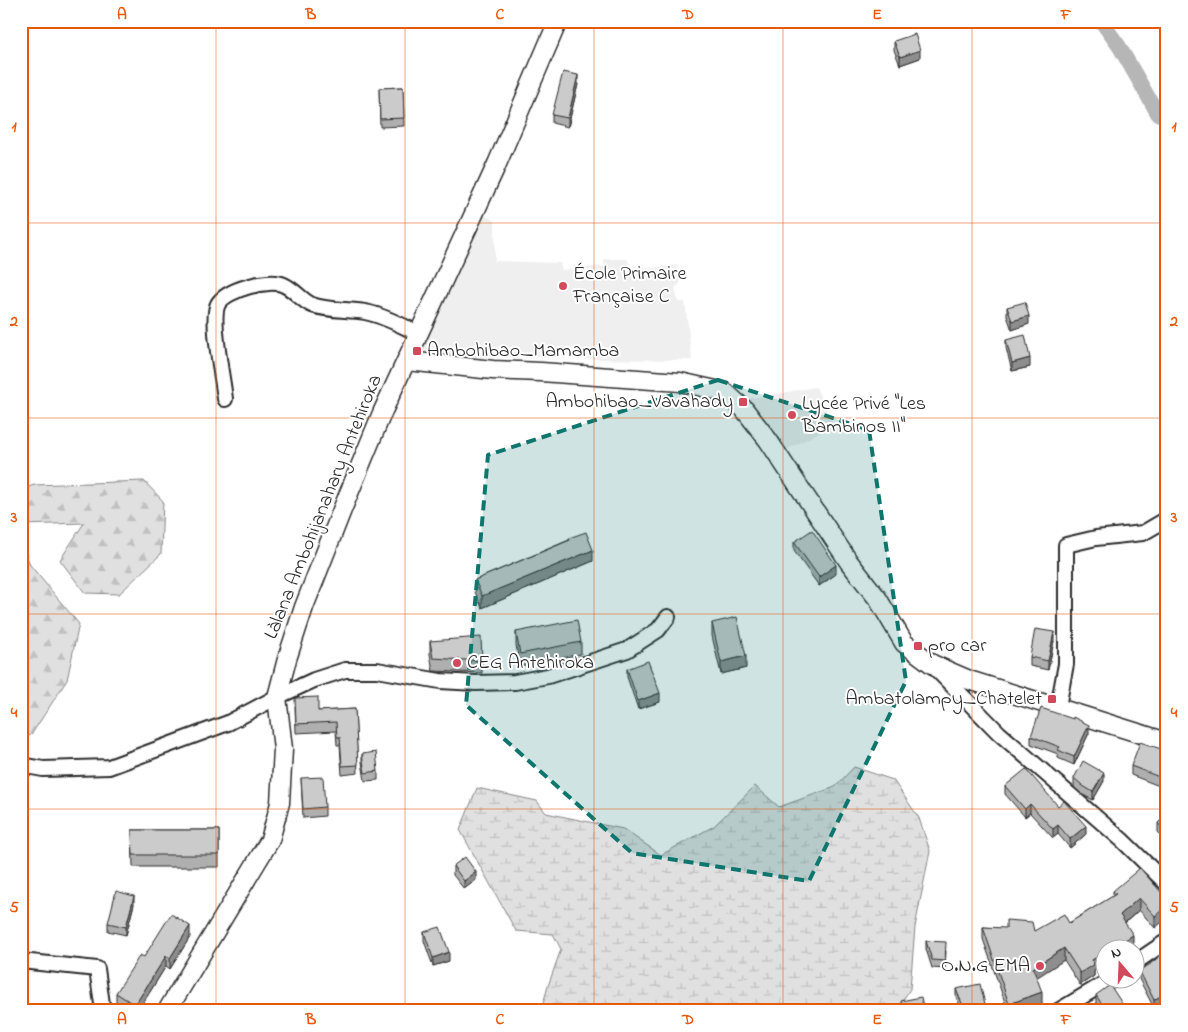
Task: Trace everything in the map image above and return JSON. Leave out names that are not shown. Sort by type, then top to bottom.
[{"type":"street","name":"Làlana Ambohijanahary Antehiroka","points":[[167,1011],[270,840],[280,803],[283,758],[277,697],[301,616],[382,413],[497,164],[558,21]]},
{"type":"street","points":[[225,399],[215,321],[218,305],[225,296],[245,288],[271,282],[282,284],[294,290],[311,305],[329,309],[367,312],[418,333]]},
{"type":"street","points":[[406,362],[493,370],[680,382],[725,392],[744,410],[768,440],[850,562],[878,599],[904,643],[932,664],[999,733],[1122,840],[1167,884]]},
{"type":"street","points":[[1058,707],[1066,664],[1066,546],[1096,538],[1143,533],[1167,519]]},
{"type":"street","points":[[21,765],[43,769],[109,767],[228,723],[314,680],[345,670],[377,670],[440,680],[476,683],[514,682],[548,676],[627,650],[658,630],[668,617]]},
{"type":"street","points":[[932,664],[969,680],[1167,742]]},
{"type":"street","points":[[1146,955],[1167,941]]},
{"type":"street","points":[[21,961],[97,969],[103,1011]]},
{"type":"street","points":[[1058,1011],[1096,988]]},
{"type":"highlighted area","points":[[718,380],[869,430],[906,681],[809,881],[632,853],[466,705],[488,455]]},
{"type":"shaded area","name":"École Primaire Française C","points":[[482,214],[495,221],[495,261],[560,263],[562,270],[604,266],[604,259],[627,259],[631,266],[652,268],[678,265],[680,284],[675,288],[678,302],[685,302],[692,360],[571,359],[564,349],[555,348],[550,356],[440,358],[421,350]]},
{"type":"shaded area","name":"Lycée Privé \"Les Bambinos II\"","points":[[816,387],[833,425],[788,449],[781,447],[749,405],[751,398]]},
{"type":"green space","points":[[144,481],[163,501],[161,554],[119,594],[85,593],[60,560],[84,523],[21,525],[21,490],[34,485]]},
{"type":"green space","points":[[21,539],[30,565],[79,624],[67,680],[31,735],[21,738]]},
{"type":"green space","points":[[854,767],[893,780],[919,818],[930,851],[915,927],[910,989],[896,1011],[541,1011],[561,949],[553,934],[516,931],[460,830],[477,788],[537,801],[546,813],[623,829],[661,855],[714,826],[755,786],[779,807],[835,787]]},
{"type":"building","points":[[915,34],[920,50],[900,57],[894,41]]},
{"type":"building","points":[[563,72],[578,75],[568,118],[552,115]]},
{"type":"building","points":[[403,87],[404,118],[380,119],[379,88]]},
{"type":"building","points":[[1025,302],[1029,316],[1012,321],[1007,307]]},
{"type":"building","points":[[1025,335],[1030,358],[1012,363],[1006,340]]},
{"type":"building","points":[[812,530],[836,565],[819,577],[794,542]]},
{"type":"building","points":[[586,532],[593,550],[482,596],[475,580]]},
{"type":"building","points":[[737,617],[746,656],[721,662],[712,623]]},
{"type":"building","points":[[577,620],[581,642],[520,654],[516,632]]},
{"type":"building","points":[[1035,629],[1054,632],[1048,661],[1030,657]]},
{"type":"building","points":[[481,637],[482,661],[433,658],[430,641]]},
{"type":"building","points":[[648,661],[660,693],[638,701],[627,669]]},
{"type":"building","points":[[318,697],[318,711],[355,709],[358,765],[342,766],[340,737],[337,737],[336,722],[296,724],[295,698]]},
{"type":"building","points":[[1041,708],[1073,719],[1073,717],[1089,725],[1074,757],[1058,750],[1060,747],[1031,736]]},
{"type":"building","points":[[1140,742],[1167,751],[1167,780],[1131,766]]},
{"type":"building","points":[[376,752],[378,771],[365,773],[362,754]]},
{"type":"building","points":[[1083,761],[1104,773],[1093,792],[1074,778]]},
{"type":"building","points":[[1026,769],[1058,806],[1064,801],[1086,826],[1070,839],[1058,825],[1053,829],[1030,804],[1025,809],[1005,786]]},
{"type":"building","points":[[323,777],[325,807],[303,809],[301,778]]},
{"type":"building","points":[[1167,815],[1167,834],[1158,823]]},
{"type":"building","points":[[132,830],[219,830],[219,855],[133,855]]},
{"type":"building","points":[[465,857],[476,872],[464,881],[453,866]]},
{"type":"building","points":[[1140,868],[1167,899],[1167,906],[1155,916],[1139,898],[1120,915],[1133,935],[1125,940],[1096,940],[1096,958],[1092,960],[1094,964],[1080,973],[1064,948],[1033,968],[1042,992],[1009,1004],[983,927],[1006,928],[1006,920],[1032,922],[1034,931],[1064,914],[1069,923],[1116,894],[1113,891]]},
{"type":"building","points":[[116,891],[134,896],[126,927],[108,923]]},
{"type":"building","points":[[171,914],[190,926],[170,958],[166,956],[135,1005],[116,993],[140,955],[144,957]]},
{"type":"building","points":[[440,927],[449,952],[433,958],[424,932]]},
{"type":"building","points":[[926,941],[946,942],[945,961],[932,960]]},
{"type":"building","points":[[1162,954],[1167,960],[1167,992],[1154,1000],[1146,984],[1146,966]]},
{"type":"building","points":[[980,984],[985,1004],[977,1006],[979,1011],[965,1011],[956,989]]},
{"type":"building","points":[[1103,990],[1113,990],[1123,1005],[1118,1008],[1119,1011],[1106,1011],[1096,995]]},
{"type":"building","points":[[921,997],[924,1011],[903,1011],[901,1001]]},
{"type":"waterway","points":[[1101,21],[1119,46],[1158,114],[1167,117]]},
{"type":"place","name":"École Primaire Française C","points":[[563,286]]},
{"type":"place","name":"Ambohibao_Mamamba","points":[[417,351]]},
{"type":"place","name":"Ambohibao_Vavahady","points":[[743,402]]},
{"type":"place","name":"Lycée Privé \"Les Bambinos II\"","points":[[792,415]]},
{"type":"place","name":"pro car","points":[[918,646]]},
{"type":"place","name":"CEG Antehiroka","points":[[457,663]]},
{"type":"place","name":"Ambatolampy_Chatelet","points":[[1052,699]]},
{"type":"place","name":"O.N.G EMA","points":[[1040,966]]}]
